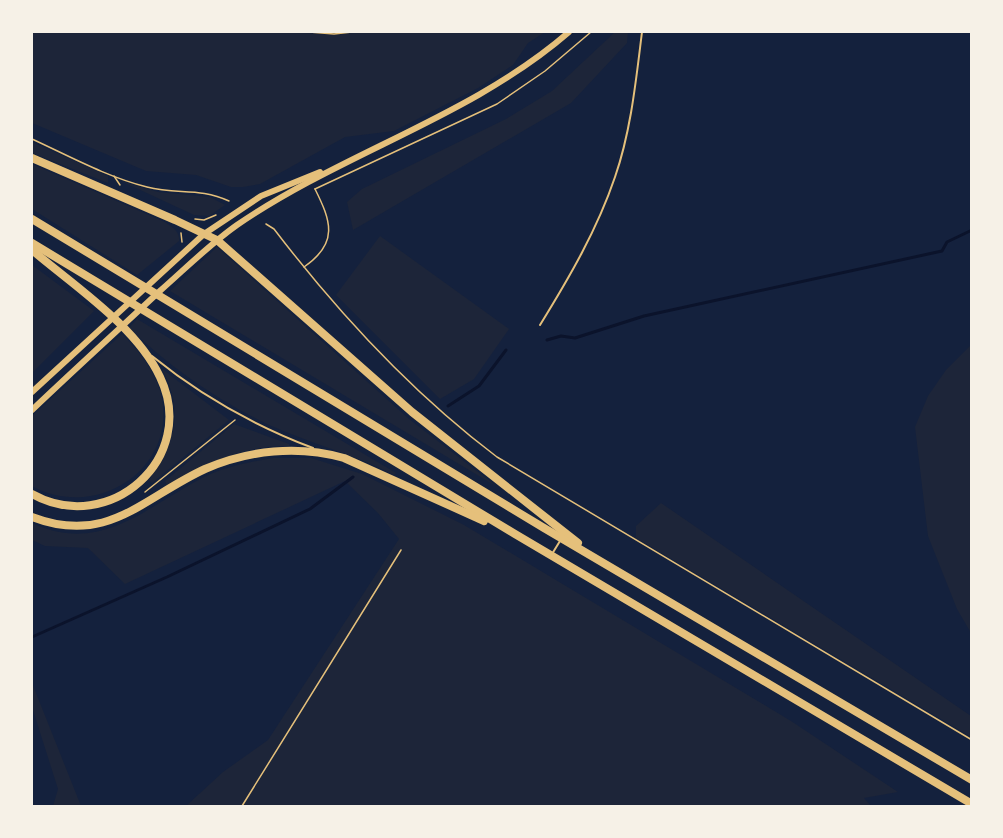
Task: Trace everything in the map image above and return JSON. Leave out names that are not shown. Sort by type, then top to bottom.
[{"type":"highway","points":[[32,158],[217,240],[412,412],[604,563]]},
{"type":"highway","points":[[32,219],[561,538],[972,780]]},
{"type":"highway","points":[[32,243],[515,534],[972,804]]},
{"type":"highway","points":[[32,250],[126,330],[147,352],[167,394],[169,421],[163,451],[148,474],[129,491],[92,506],[54,503],[32,494]]},
{"type":"highway","points":[[32,517],[70,526],[106,523],[145,506],[189,477],[236,458],[273,451],[321,452],[368,467],[419,493],[515,534]]},
{"type":"street","points":[[32,410],[200,255],[237,225],[329,170],[474,99],[545,52],[569,32]]},
{"type":"street","points":[[32,392],[184,246],[261,196],[298,179],[329,170]]},
{"type":"lane","points":[[540,325],[592,235],[616,175],[634,95],[642,32]]},
{"type":"lane","points":[[147,352],[189,384],[241,415],[279,435],[321,452]]},
{"type":"lane","points":[[551,555],[561,538]]},
{"type":"path","points":[[309,32],[334,34],[352,32]]},
{"type":"path","points":[[306,192],[497,104],[545,71],[591,32]]},
{"type":"path","points":[[32,139],[114,176],[148,187],[202,191],[229,201]]},
{"type":"path","points":[[303,267],[315,260],[330,229],[326,210],[315,189]]},
{"type":"path","points":[[187,216],[204,220],[220,213]]},
{"type":"path","points":[[266,224],[274,229],[303,267],[403,377],[457,427],[497,457],[972,740]]},
{"type":"path","points":[[179,230],[184,246]]},
{"type":"path","points":[[242,807],[401,550]]},
{"type":"shaded area","points":[[32,32],[545,32],[528,43],[513,65],[478,88],[394,131],[345,137],[260,184],[231,187],[196,175],[146,171],[32,123]]},
{"type":"shaded area","points":[[615,32],[628,32],[627,43],[571,103],[353,230],[347,202],[362,189],[506,119],[552,91]]},
{"type":"shaded area","points":[[32,142],[108,176],[108,183],[32,153]]},
{"type":"shaded area","points":[[32,164],[165,222],[177,232],[179,241],[137,275],[32,209]]},
{"type":"shaded area","points":[[121,181],[158,192],[210,197],[225,205],[209,216],[194,215]]},
{"type":"shaded area","points":[[380,236],[509,329],[474,379],[440,399],[336,295]]},
{"type":"shaded area","points":[[217,247],[409,419],[499,488],[170,291]]},
{"type":"shaded area","points":[[32,265],[94,311],[32,373]]},
{"type":"shaded area","points":[[137,319],[396,473],[394,475],[283,431],[229,404],[177,369],[129,328]]},
{"type":"shaded area","points":[[122,334],[136,349],[154,375],[161,395],[162,430],[154,452],[140,471],[122,484],[101,494],[78,497],[55,495],[32,486],[32,416]]},
{"type":"shaded area","points":[[971,345],[971,633],[957,609],[928,536],[915,427],[928,396],[946,370]]},
{"type":"shaded area","points":[[162,369],[229,420],[152,483],[149,480],[166,453],[174,426],[173,399]]},
{"type":"shaded area","points":[[234,424],[289,444],[289,446],[240,452],[211,463],[167,486],[165,481]]},
{"type":"shaded area","points":[[273,458],[311,458],[362,474],[464,525],[791,721],[898,792],[864,798],[871,806],[186,806],[223,772],[268,740],[399,539],[378,513],[345,481],[125,584],[88,548],[45,546],[32,540],[32,523],[56,531],[79,534],[101,531],[141,514],[210,474],[237,465]]},
{"type":"shaded area","points":[[661,503],[971,716],[971,737],[636,538],[636,526]]},
{"type":"shaded area","points":[[32,683],[81,806],[53,806],[58,789],[32,707]]},
{"type":"waterway","points":[[547,340],[561,336],[575,338],[644,316],[942,251],[947,242],[972,230]]},
{"type":"waterway","points":[[448,406],[479,386],[506,350]]},
{"type":"waterway","points":[[32,637],[167,577],[310,509],[353,477]]}]
